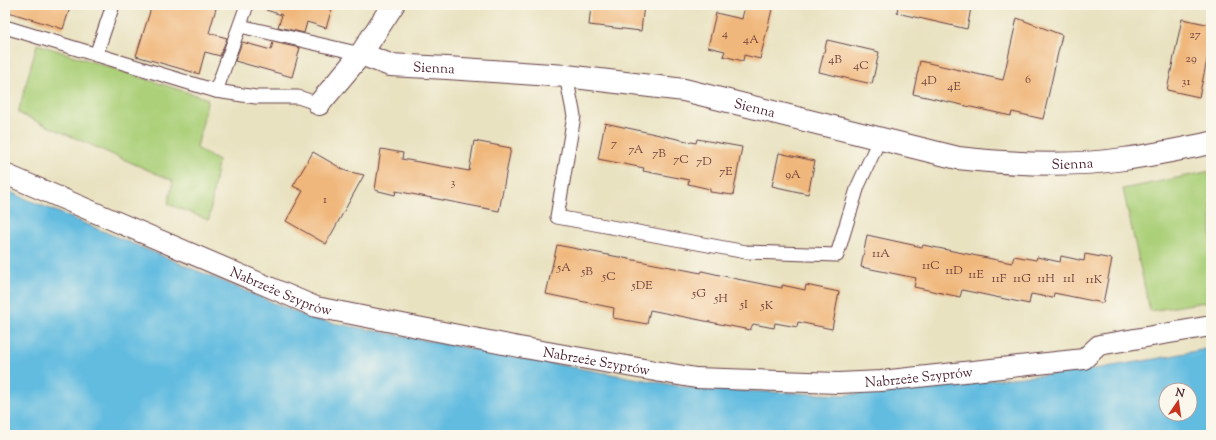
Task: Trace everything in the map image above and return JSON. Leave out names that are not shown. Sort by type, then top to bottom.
[{"type":"street","points":[[319,104],[361,54],[393,5]]},
{"type":"street","name":"Sienna","points":[[361,54],[390,66],[452,68],[566,76],[684,90],[958,158],[995,162],[1042,164],[1088,163],[1124,159],[1211,143]]},
{"type":"street","name":"Nabrzeże Szyprów","points":[[5,174],[316,307],[527,348],[696,378],[832,383],[881,381],[1084,359],[1099,345],[1211,326]]},
{"type":"lane","points":[[96,55],[113,5]]},
{"type":"lane","points":[[216,91],[247,5]]},
{"type":"lane","points":[[240,26],[361,54]]},
{"type":"lane","points":[[5,27],[216,91],[256,97],[298,97],[319,104]]},
{"type":"lane","points":[[566,76],[574,116],[557,218],[746,252],[836,255],[858,186],[880,138]]},
{"type":"green space","points":[[37,44],[208,99],[197,148],[218,161],[209,220],[168,204],[173,181],[18,113]]},
{"type":"green space","points":[[1211,171],[1211,301],[1150,311],[1123,189]]},
{"type":"water","points":[[5,190],[312,319],[696,389],[844,395],[1083,371],[1211,348],[1211,435],[5,435]]},
{"type":"building","points":[[5,5],[71,5],[63,29],[5,11]]},
{"type":"building","points":[[152,5],[217,5],[209,33],[227,38],[220,56],[205,52],[199,74],[136,56]]},
{"type":"building","points":[[267,5],[333,5],[326,28],[307,22],[304,33],[278,27],[282,15],[266,10]]},
{"type":"building","points":[[591,5],[644,5],[641,31],[589,25]]},
{"type":"building","points":[[745,5],[773,5],[760,59],[744,55],[743,61],[723,56],[725,51],[708,47],[716,13],[742,19]]},
{"type":"building","points":[[898,5],[957,5],[971,8],[967,29],[897,13]]},
{"type":"building","points":[[1017,18],[1062,35],[1043,119],[1012,112],[1011,116],[913,94],[920,61],[1003,80]]},
{"type":"building","points":[[1182,19],[1211,25],[1211,42],[1199,97],[1167,90]]},
{"type":"building","points":[[827,40],[879,52],[872,84],[819,72]]},
{"type":"building","points":[[242,42],[271,50],[273,42],[300,48],[292,77],[235,61]]},
{"type":"building","points":[[605,123],[696,143],[697,139],[742,147],[733,195],[710,192],[710,189],[688,184],[689,180],[643,171],[644,168],[598,159]]},
{"type":"building","points":[[474,141],[511,148],[499,211],[396,191],[395,195],[375,190],[381,149],[403,153],[402,159],[469,171]]},
{"type":"building","points":[[313,152],[346,171],[364,175],[326,244],[286,221],[303,191],[293,186]]},
{"type":"building","points":[[779,153],[815,161],[808,194],[772,186]]},
{"type":"building","points":[[867,235],[922,247],[923,245],[1012,263],[1014,256],[1036,260],[1037,257],[1060,262],[1061,256],[1084,261],[1085,254],[1112,259],[1103,303],[1054,293],[1053,298],[1031,294],[1029,304],[962,290],[960,297],[914,287],[916,278],[861,267]]},
{"type":"building","points":[[557,245],[701,273],[702,271],[782,288],[782,285],[805,290],[806,285],[839,292],[832,329],[798,322],[797,327],[775,323],[774,328],[753,324],[750,330],[650,310],[647,324],[613,318],[614,308],[546,294]]}]
